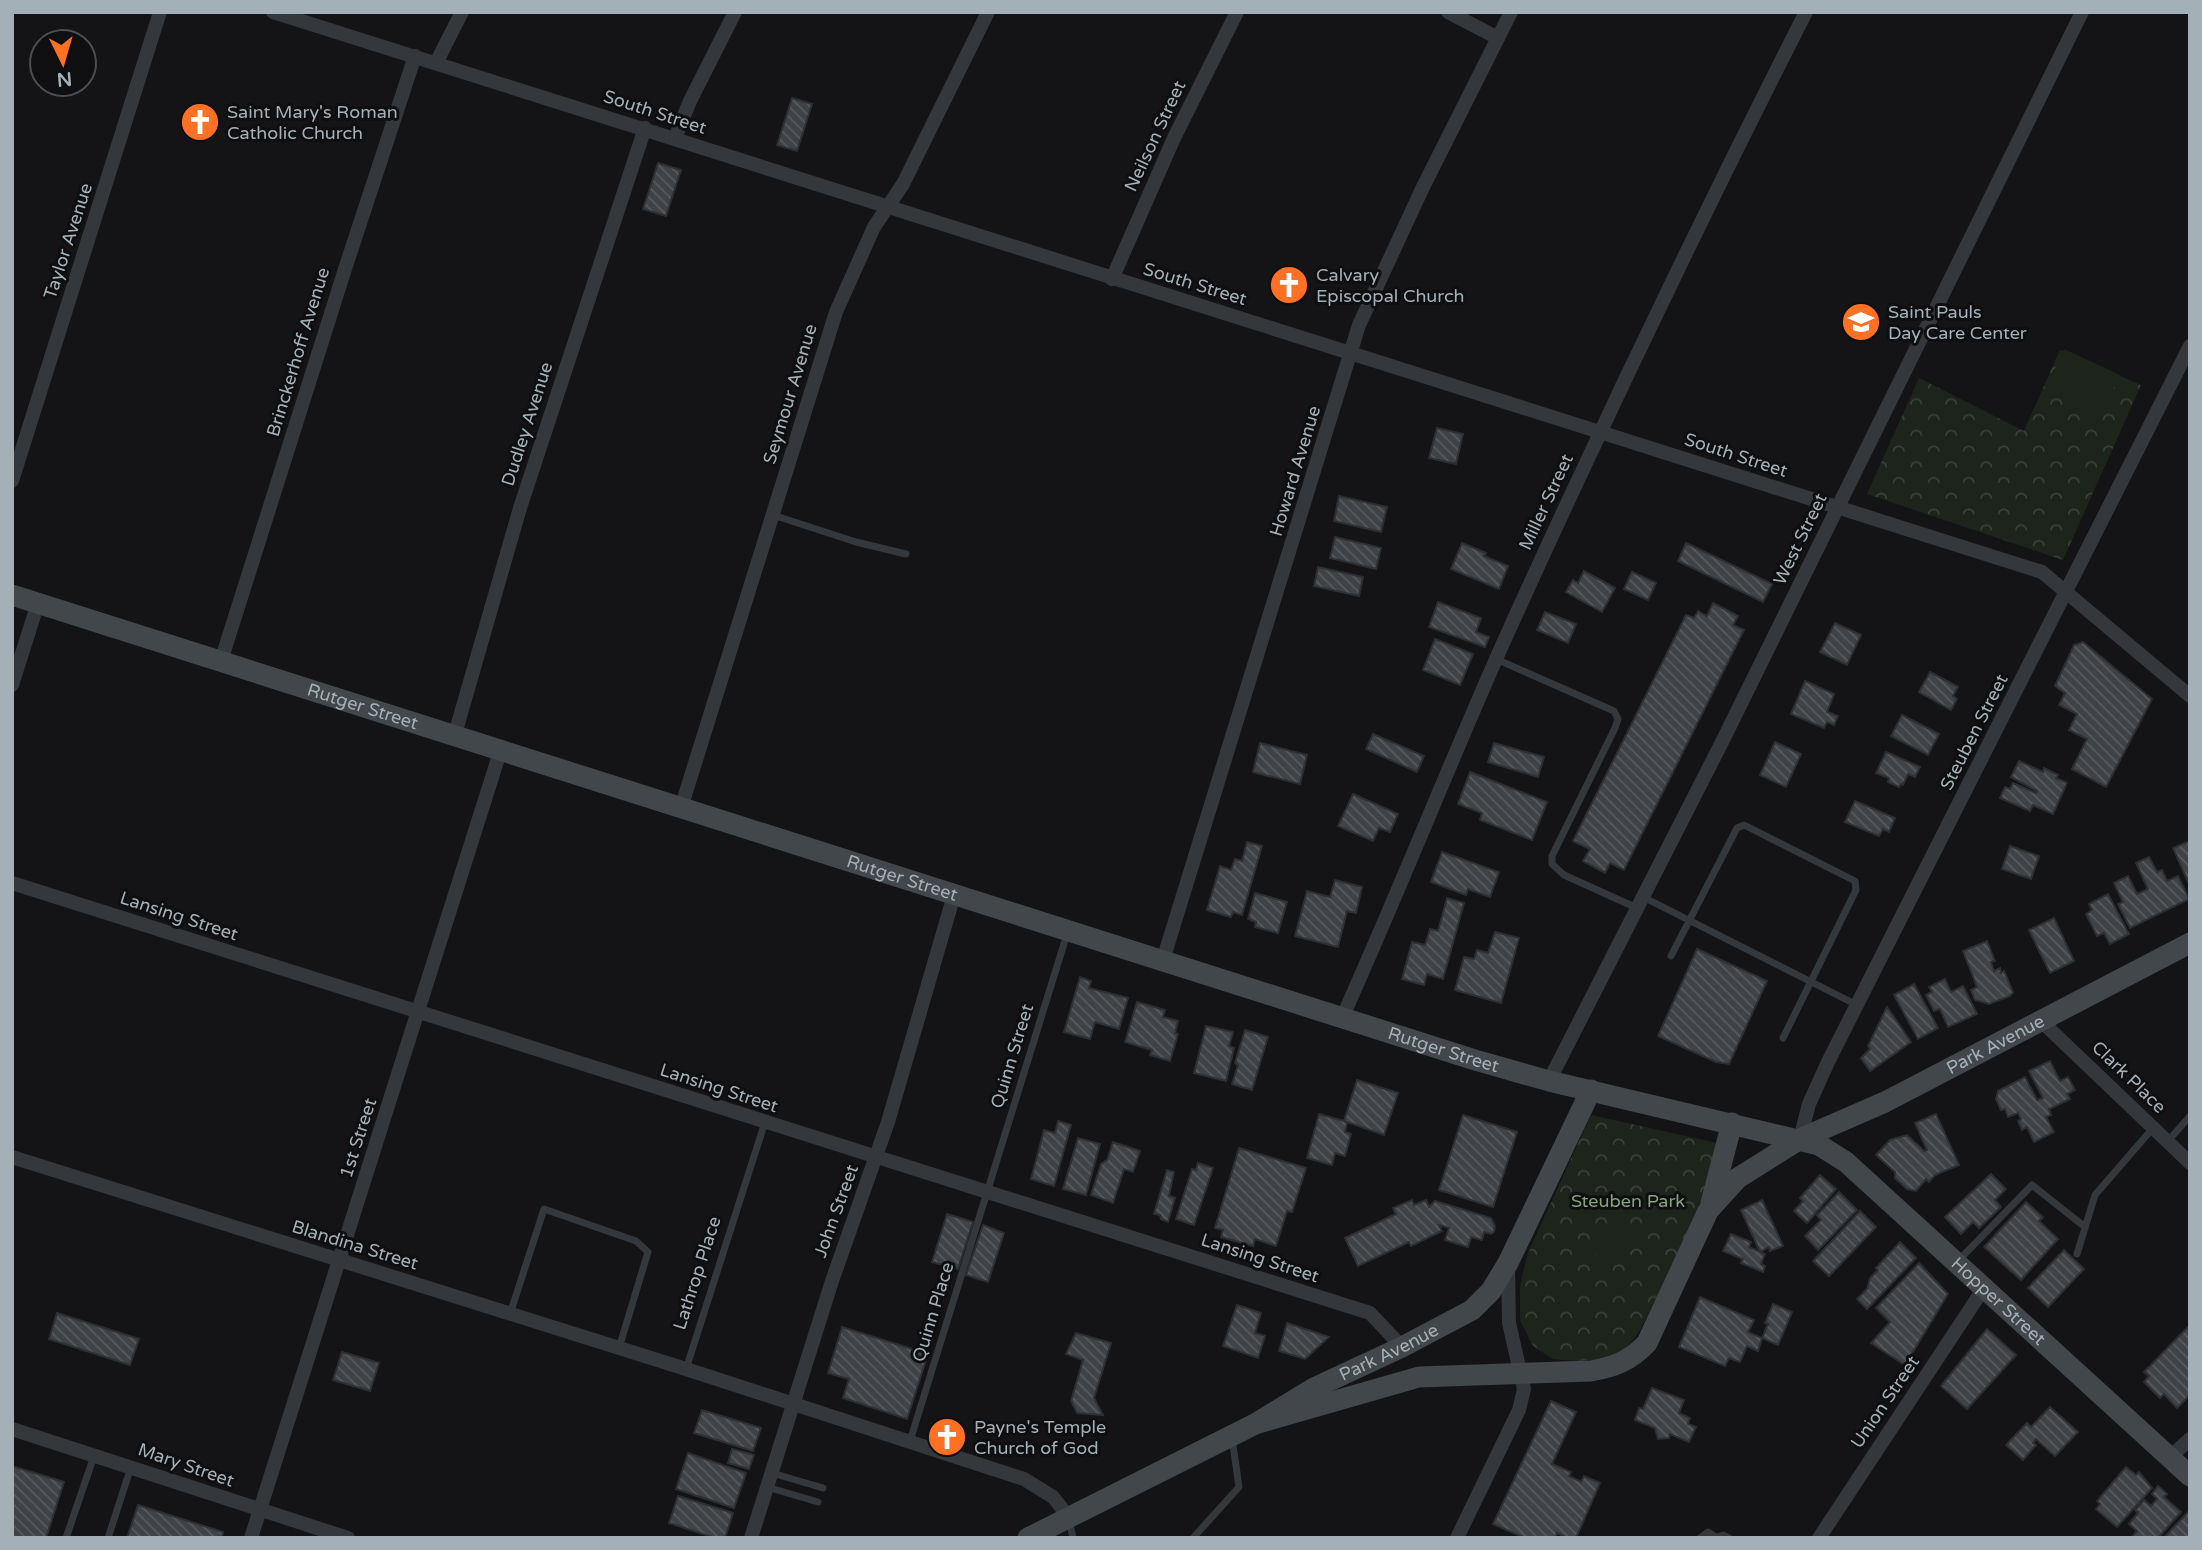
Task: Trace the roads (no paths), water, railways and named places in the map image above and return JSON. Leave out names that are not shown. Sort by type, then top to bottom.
[{"type":"street","name":"Taylor Avenue","points":[[12,481],[160,12]]},
{"type":"street","name":"South Street","points":[[273,12],[2042,572],[2190,696]]},
{"type":"street","points":[[436,63],[462,12]]},
{"type":"street","points":[[675,138],[690,101],[735,12]]},
{"type":"street","name":"Seymour Avenue","points":[[681,808],[836,312],[874,227],[903,184],[988,12]]},
{"type":"street","name":"Neilson Street","points":[[1112,279],[1174,138],[1237,12]]},
{"type":"street","points":[[1448,12],[1499,38]]},
{"type":"street","name":"Howard Avenue","points":[[1163,960],[1359,325],[1511,12]]},
{"type":"street","name":"Miller Street","points":[[1342,1018],[1388,917],[1496,659],[1600,432],[1743,135],[1806,12]]},
{"type":"street","name":"West Street","points":[[1549,1082],[2082,12]]},
{"type":"street","name":"Brinckerhoff Avenue","points":[[221,661],[415,56]]},
{"type":"street","name":"Dudley Avenue","points":[[455,734],[520,508],[645,128]]},
{"type":"street","name":"Steuben Street","points":[[1800,1139],[1809,1104],[1857,1005],[2190,346]]},
{"type":"street","name":"Rutger Street","points":[[12,595],[1549,1082],[1800,1139]]},
{"type":"street","points":[[12,685],[38,603]]},
{"type":"street","name":"1st Street","points":[[251,1538],[501,749]]},
{"type":"street","name":"Lansing Street","points":[[12,883],[1370,1313],[1402,1347]]},
{"type":"street","name":"John Street","points":[[751,1538],[832,1281],[888,1122],[954,895]]},
{"type":"street","name":"Park Avenue","points":[[1800,1139],[1885,1102],[2190,943]]},
{"type":"street","name":"Clark Place","points":[[2039,1020],[2190,1163]]},
{"type":"street","points":[[1457,1538],[1519,1410],[1524,1389],[1509,1322],[1508,1263],[1591,1090]]},
{"type":"street","points":[[1522,1373],[1591,1371],[1617,1366],[1647,1343],[1708,1211],[1732,1123]]},
{"type":"street","points":[[1708,1211],[1738,1178],[1800,1139]]},
{"type":"street","name":"Hopper Street","points":[[1800,1139],[1819,1145],[1846,1162],[2190,1476]]},
{"type":"street","name":"Blandina Street","points":[[12,1157],[686,1369]]},
{"type":"street","name":"Park Avenue","points":[[1028,1538],[1255,1424],[1314,1388],[1402,1347],[1472,1310],[1491,1291],[1508,1263]]},
{"type":"street","name":"Union Street","points":[[1819,1538],[1984,1288]]},
{"type":"street","points":[[686,1369],[1024,1479],[1053,1497],[1068,1516]]},
{"type":"street","name":"Park Avenue","points":[[1255,1424],[1419,1377],[1522,1373]]},
{"type":"street","name":"Mary Street","points":[[12,1429],[348,1538]]},
{"type":"street","points":[[2169,1458],[2190,1439]]},
{"type":"lane","points":[[772,515],[856,542],[906,554]]},
{"type":"lane","points":[[1496,659],[1614,710],[1618,719],[1552,856],[1552,864],[1564,875],[1690,920],[1857,1005]]},
{"type":"lane","points":[[1671,957],[1737,828],[1744,825],[1855,881],[1856,890],[1783,1038]]},
{"type":"lane","name":"Quinn Street","points":[[987,1192],[1068,930]]},
{"type":"lane","points":[[2168,1141],[2190,1116]]},
{"type":"lane","name":"Lathrop Place","points":[[686,1369],[765,1122]]},
{"type":"lane","points":[[2077,1254],[2095,1195],[2153,1127]]},
{"type":"lane","points":[[1956,1263],[2032,1185],[2085,1227]]},
{"type":"lane","name":"Quinn Place","points":[[910,1441],[987,1192]]},
{"type":"lane","points":[[510,1314],[544,1209],[636,1241],[648,1252],[618,1348]]},
{"type":"lane","points":[[1192,1538],[1239,1487],[1232,1436]]},
{"type":"lane","points":[[66,1538],[94,1454]]},
{"type":"lane","points":[[108,1538],[131,1466]]},
{"type":"lane","points":[[770,1480],[823,1488]]},
{"type":"lane","points":[[770,1480],[818,1502]]},
{"type":"lane","points":[[1068,1516],[1073,1538]]},
{"type":"lane","points":[[1700,1538],[1708,1532],[1716,1538],[1723,1535],[1728,1538]]},
{"type":"place","name":"Saint Mary's Roman Catholic Church","points":[[200,122]]},
{"type":"place","name":"Calvary Episcopal Church","points":[[1289,285]]},
{"type":"place","name":"Saint Pauls Day Care Center","points":[[1861,322]]},
{"type":"place","name":"Payne's Temple Church of God","points":[[947,1437]]},
{"type":"park label","name":"Steuben Park","points":[[1628,1201]]}]
